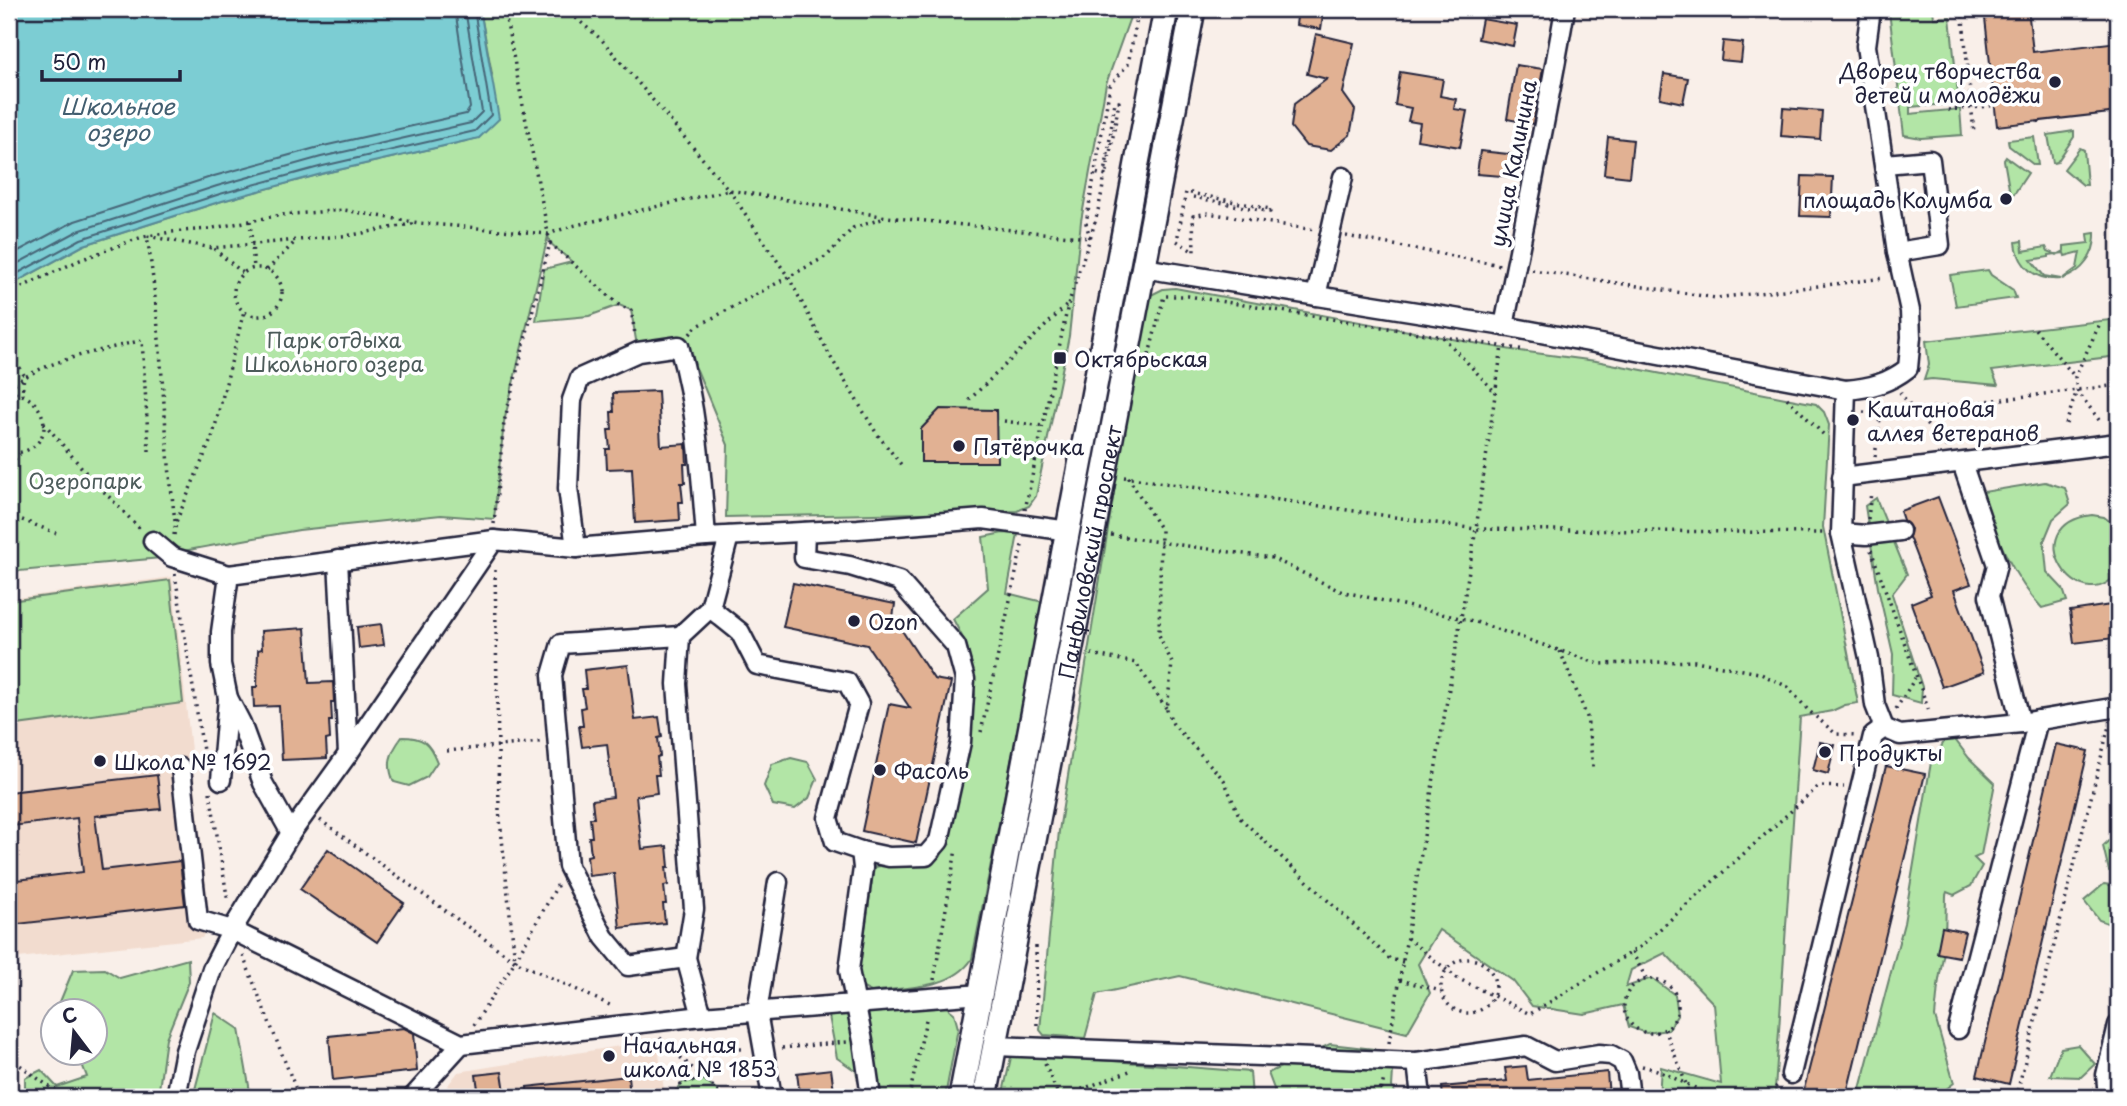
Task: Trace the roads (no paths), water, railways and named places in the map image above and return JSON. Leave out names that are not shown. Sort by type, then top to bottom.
[{"type":"main road","name":"Панфиловский проспект","points":[[961,1097],[1166,9]]},
{"type":"main road","name":"Панфиловский проспект","points":[[985,1097],[1193,9]]},
{"type":"street","name":"улица Калинина","points":[[1504,326],[1527,203],[1545,126],[1564,9]]},
{"type":"street","points":[[1143,268],[1504,326],[1846,390],[1872,387],[1908,368],[1918,339],[1897,252],[1866,46],[1871,9]]},
{"type":"street","points":[[1885,164],[1930,160],[1940,245],[1897,252]]},
{"type":"street","points":[[1316,296],[1343,177]]},
{"type":"street","points":[[576,548],[568,488],[572,400],[580,377],[638,352],[679,346],[689,382],[699,442],[706,537]]},
{"type":"street","points":[[1791,1074],[1861,789],[1879,732],[1869,658],[1841,533],[1846,390]]},
{"type":"street","points":[[1842,477],[2118,443]]},
{"type":"street","points":[[1958,1029],[2030,721],[1989,596],[1997,565],[1962,463]]},
{"type":"street","points":[[153,541],[172,557],[229,575],[494,540],[576,548],[983,519],[1069,531]]},
{"type":"street","points":[[1841,533],[1866,535],[1900,531]]},
{"type":"street","points":[[710,608],[740,632],[757,665],[847,682],[859,704],[828,818],[835,842],[889,857],[926,856],[939,841],[961,742],[965,679],[956,646],[899,581],[850,566],[804,558],[805,532]]},
{"type":"street","points":[[686,958],[628,966],[604,937],[568,866],[552,675],[561,644],[680,636],[710,608],[729,536]]},
{"type":"street","points":[[176,1097],[185,1051],[212,968],[232,930],[291,833],[494,540]]},
{"type":"street","points":[[338,559],[348,754]]},
{"type":"street","points":[[229,575],[221,632],[220,664],[228,698],[241,723],[263,783],[291,833]]},
{"type":"street","points":[[680,636],[677,684],[694,909],[686,958],[702,1016]]},
{"type":"street","points":[[216,786],[228,698]]},
{"type":"street","points":[[1879,732],[1900,735],[2030,721],[2116,708]]},
{"type":"street","points":[[181,768],[198,920],[232,930],[461,1044],[702,1016],[981,994]]},
{"type":"street","points":[[861,851],[863,868],[849,970],[871,1097]]},
{"type":"street","points":[[772,1097],[757,1012],[778,882]]},
{"type":"street","points":[[2108,1097],[2106,1075],[2118,1025]]},
{"type":"street","points":[[413,1097],[461,1044]]},
{"type":"street","points":[[996,1046],[1417,1062],[1526,1046],[1555,1061],[1599,1054],[1611,1055],[1622,1061],[1627,1073],[1630,1097]]},
{"type":"street","points":[[1417,1062],[1421,1097]]},
{"type":"water","name":"Школьное озеро","points":[[9,9],[480,9],[499,119],[479,138],[325,173],[222,201],[84,245],[9,286]]},
{"type":"place","name":"Дворец творчества детей и молодёжи","points":[[2055,82]]},
{"type":"place","name":"площадь Колумба","points":[[2006,199]]},
{"type":"place","name":"Октябрьская","points":[[1060,358]]},
{"type":"place","name":"Каштановая аллея ветеранов","points":[[1853,420]]},
{"type":"place","name":"Пятёрочка","points":[[959,446]]},
{"type":"place","name":"Ozon","points":[[854,621]]},
{"type":"place","name":"Продукты","points":[[1825,752]]},
{"type":"place","name":"Школа № 1692","points":[[100,761]]},
{"type":"place","name":"Фасоль","points":[[880,770]]},
{"type":"place","name":"Начальная школа № 1853","points":[[609,1056]]},
{"type":"park label","name":"Парк отдыха Школьного озера","points":[[334,351]]},
{"type":"park label","name":"Озеропарк","points":[[85,480]]}]
